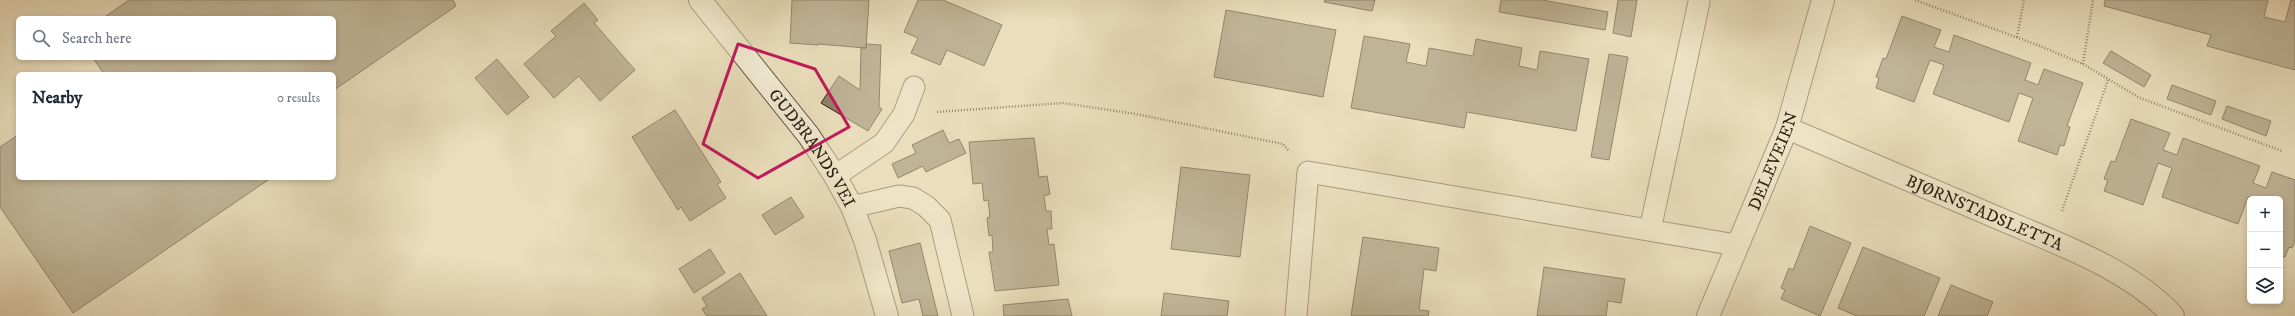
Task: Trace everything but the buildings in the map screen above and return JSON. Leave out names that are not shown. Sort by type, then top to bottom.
[{"type":"street","name":"GUDBRANDS VEI","points":[[700,0],[809,136],[835,176],[852,207],[865,240],[887,316]]},
{"type":"street","name":"DELEVEIEN","points":[[1708,316],[1736,245],[1786,128],[1823,0]]},
{"type":"street","name":"BJØRNSTADSLETTA","points":[[1786,128],[2051,241],[2112,270],[2142,289],[2173,316]]},
{"type":"lane","points":[[1650,230],[1699,2]]},
{"type":"lane","points":[[835,176],[884,143],[904,114],[914,86]]},
{"type":"lane","points":[[1296,316],[1308,172],[1736,245]]},
{"type":"lane","points":[[852,207],[899,196],[913,198],[926,206],[940,220],[962,316]]},
{"type":"path","points":[[1915,0],[2017,37],[2083,64],[2140,98],[2282,151]]},
{"type":"path","points":[[2017,37],[2024,0]]},
{"type":"path","points":[[2083,64],[2093,0]]},
{"type":"path","points":[[2051,241],[2108,80]]},
{"type":"path","points":[[904,114],[1012,105],[1070,104],[1136,114],[1283,144],[1308,172]]},
{"type":"highlighted area","points":[[738,44],[815,69],[849,127],[758,178],[703,144]]}]
